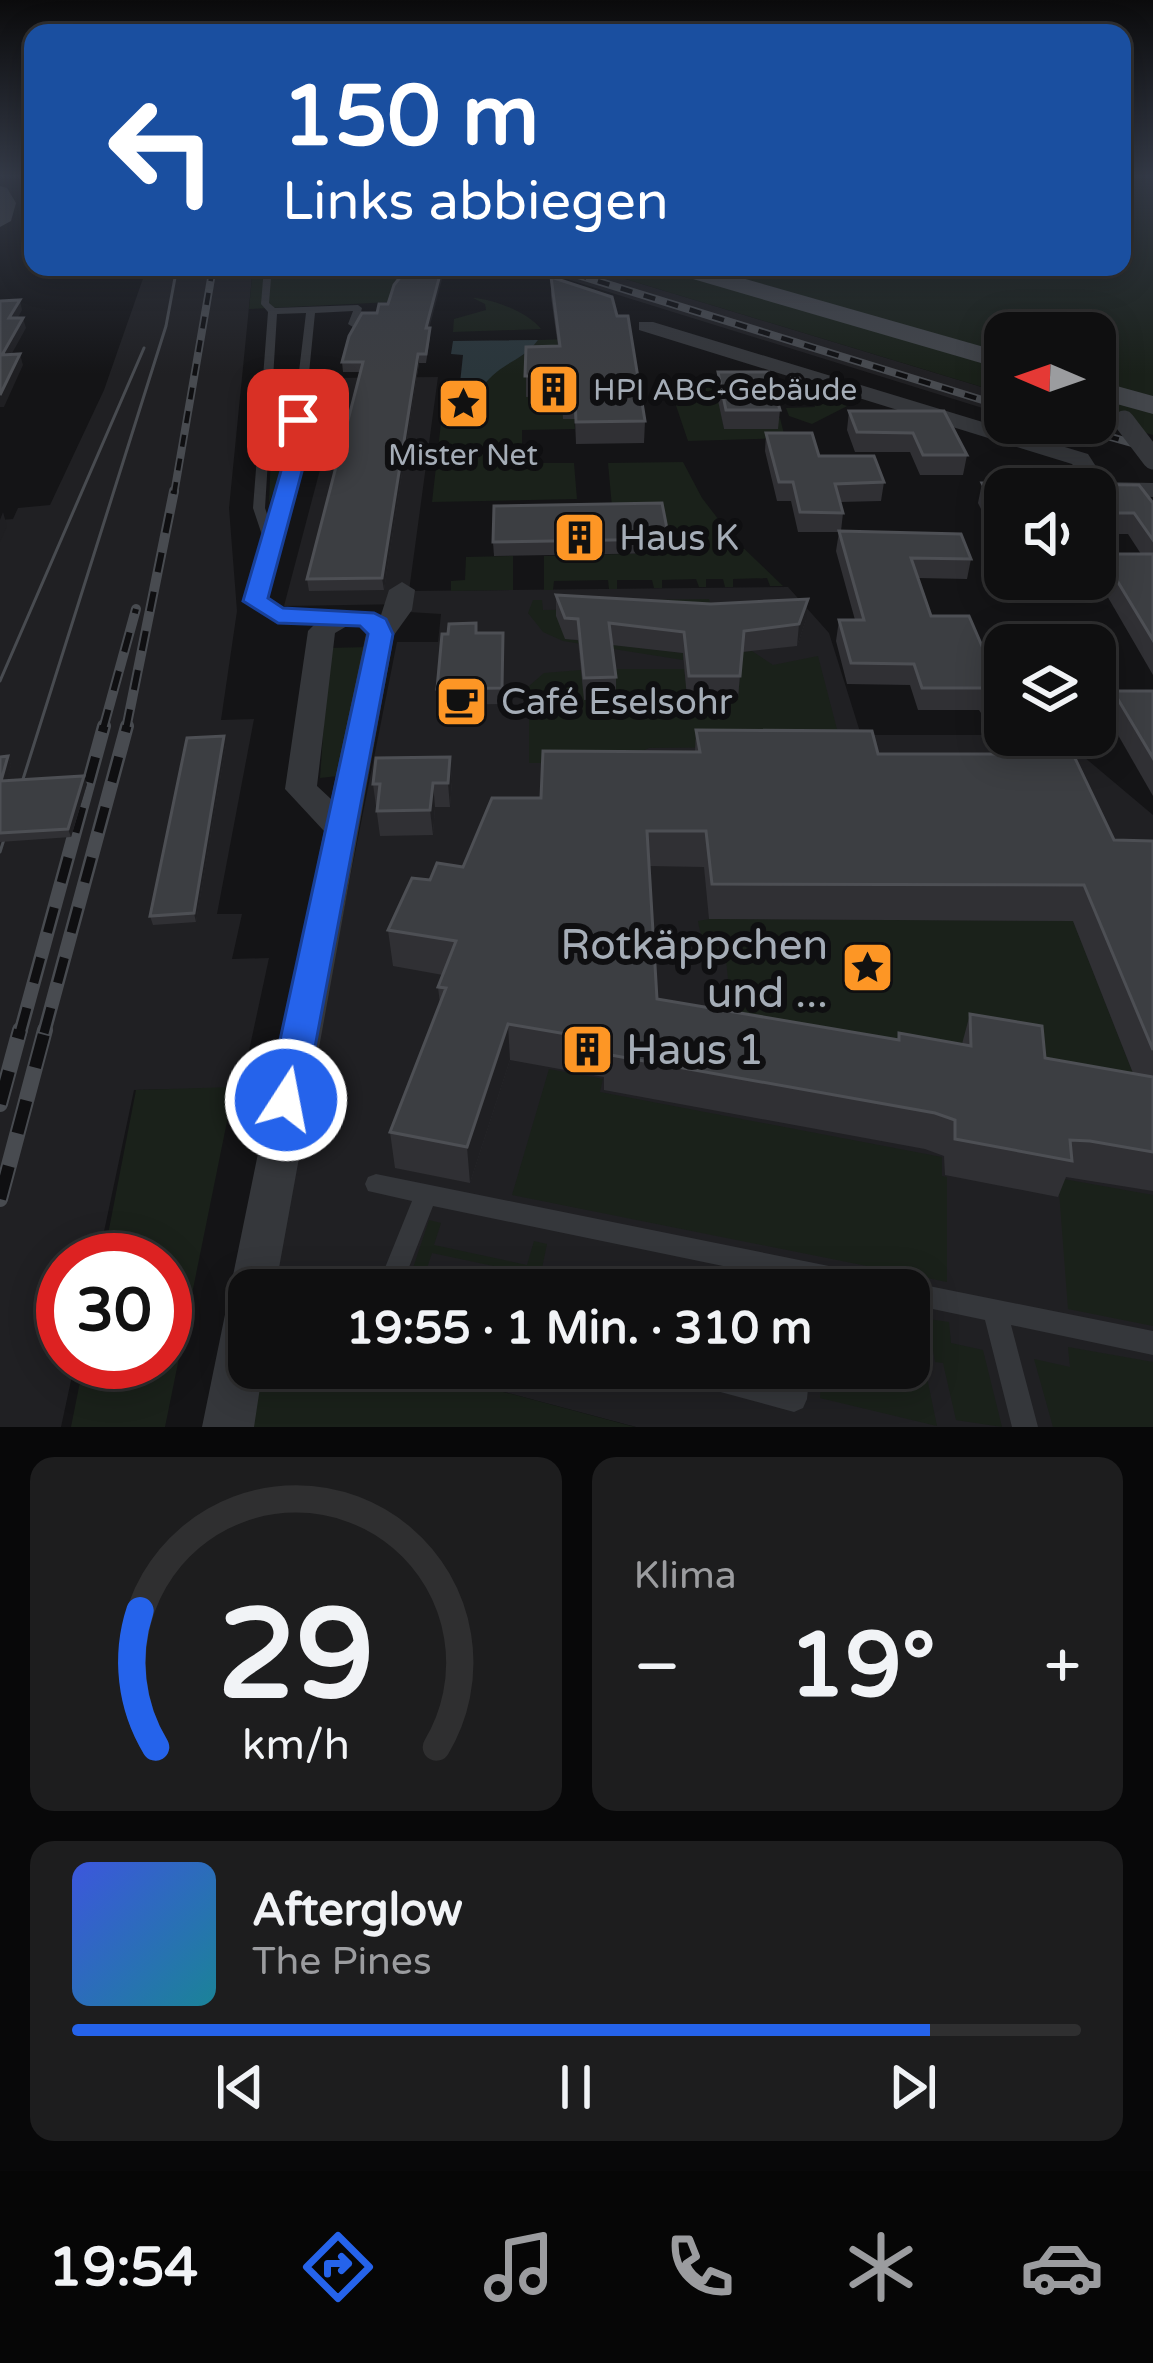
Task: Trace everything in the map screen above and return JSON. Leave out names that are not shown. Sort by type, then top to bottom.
[{"type":"street","points":[[708,276],[984,356]]},
{"type":"street","points":[[646,326],[1080,459],[1099,489],[1153,490]]},
{"type":"street","points":[[1116,395],[1153,405]]},
{"type":"street","points":[[1116,411],[1153,459]]},
{"type":"street","points":[[255,1269],[380,634],[399,610],[402,590]]},
{"type":"street","points":[[340,828],[301,789],[330,628],[365,619],[377,625],[380,634]]},
{"type":"street","points":[[228,1427],[234,1389]]},
{"type":"lane","points":[[267,276],[265,304],[273,311],[358,308],[353,323]]},
{"type":"lane","points":[[310,310],[293,464],[254,594],[259,606],[278,615],[330,628]]},
{"type":"lane","points":[[270,542],[259,508],[273,311]]},
{"type":"lane","points":[[376,1184],[753,1269]]},
{"type":"lane","points":[[396,1269],[426,1194]]},
{"type":"lane","points":[[930,1297],[1153,1343]]},
{"type":"lane","points":[[995,1311],[1025,1427]]},
{"type":"lane","points":[[756,1389],[794,1399],[796,1389]]},
{"type":"shaded area","points":[[1131,241],[1153,241],[1153,435],[1116,425],[1116,312],[984,312],[984,388],[616,276],[1131,276]]},
{"type":"shaded area","points":[[144,276],[252,276],[229,508],[237,611],[221,720],[254,719],[217,914],[242,914],[232,959],[269,958],[241,1088],[134,1090],[104,1233],[36,1233],[36,1389],[69,1389],[61,1427],[0,1427],[0,520],[13,519],[18,508],[50,505],[104,390]]},
{"type":"shaded area","points":[[252,276],[421,276],[392,302],[249,309]]},
{"type":"shaded area","points":[[557,276],[616,276],[984,388],[984,408]]},
{"type":"shaded area","points":[[473,298],[510,308],[541,329],[453,332],[454,319],[486,310],[485,304]]},
{"type":"shaded area","points":[[569,339],[526,396],[573,396],[563,419],[574,419],[575,429],[522,430],[522,463],[574,463],[577,499],[432,502],[442,414],[460,408],[452,394],[480,386],[491,372],[523,355],[538,340]]},
{"type":"shaded area","points":[[538,340],[482,387],[452,394],[453,384],[460,383],[463,355],[451,354],[453,341]]},
{"type":"shaded area","points":[[438,377],[409,591],[788,587],[829,633],[861,735],[984,735],[984,756],[1083,756],[1153,815],[1153,1427],[636,1427],[493,1389],[930,1389],[930,1269],[272,1269],[397,642],[438,642],[441,614],[409,612],[409,604],[284,606],[322,462],[328,378]]},
{"type":"shaded area","points":[[295,378],[288,380],[279,459],[286,460],[269,503],[274,379]]},
{"type":"shaded area","points":[[668,382],[812,382],[863,398],[812,424],[789,416],[786,408],[815,407],[810,391],[717,391],[724,429],[780,418],[785,438],[688,441]]},
{"type":"shaded area","points":[[683,462],[702,498],[732,537],[783,586],[770,586],[767,578],[733,579],[733,587],[725,587],[723,579],[706,579],[706,587],[699,587],[696,579],[662,580],[662,588],[654,588],[652,580],[617,580],[617,589],[609,589],[608,580],[554,581],[553,590],[544,590],[544,556],[668,553],[613,518],[608,463]]},
{"type":"shaded area","points":[[513,556],[513,590],[451,591],[451,581],[465,580],[466,557]]},
{"type":"shaded area","points":[[709,599],[713,615],[566,639],[683,653],[683,660],[563,641],[543,632],[528,613],[533,600],[542,600],[543,610],[638,608],[638,600]]},
{"type":"shaded area","points":[[368,647],[338,776],[320,778],[329,648]]},
{"type":"shaded area","points":[[752,651],[773,665],[818,656],[839,737],[772,747],[649,748],[618,763],[529,763],[529,700],[521,699],[521,693],[544,673],[581,670],[585,700],[612,669],[684,669],[688,698],[738,698],[742,652]]},
{"type":"shaded area","points":[[698,921],[1073,921],[1152,1122],[653,1007],[731,1007],[726,960],[710,949],[699,928]]},
{"type":"shaded area","points":[[549,1069],[603,1079],[600,1092],[942,1157],[942,1176],[947,1177],[947,1282],[930,1279],[930,1269],[882,1269],[512,1195]]},
{"type":"shaded area","points":[[234,1087],[192,1294],[192,1233],[108,1233],[136,1090]]},
{"type":"shaded area","points":[[1058,1178],[1153,1195],[1153,1326],[1068,1309]]},
{"type":"shaded area","points":[[429,1220],[441,1223],[434,1245],[527,1265],[534,1241],[547,1244],[542,1268],[547,1269],[507,1269],[432,1253],[427,1269],[413,1269]]},
{"type":"shaded area","points":[[930,1319],[949,1322],[951,1343],[983,1350],[1002,1427],[956,1420],[943,1363],[935,1362]]},
{"type":"shaded area","points":[[1068,1347],[1153,1362],[1153,1427],[1053,1427],[1034,1359],[1070,1367]]},
{"type":"shaded area","points":[[79,1389],[173,1389],[165,1427],[71,1427]]},
{"type":"shaded area","points":[[253,1389],[493,1389],[635,1427],[248,1427]]},
{"type":"shaded area","points":[[821,1389],[929,1389],[937,1426],[820,1398]]},
{"type":"building","points":[[401,276],[440,276],[426,328],[430,328],[426,354],[418,354],[382,578],[307,579],[363,362],[342,362],[349,336],[362,313],[377,313],[379,304],[388,304]]},
{"type":"building","points":[[551,277],[612,297],[617,316],[628,316],[645,421],[576,422],[575,398],[563,398],[561,376],[525,376],[526,347],[560,346]]},
{"type":"building","points":[[20,300],[9,318],[23,318],[2,355],[20,354],[0,395],[0,301]]},
{"type":"building","points":[[718,372],[769,372],[780,410],[726,410]]},
{"type":"building","points":[[849,411],[944,411],[967,455],[923,455],[913,433],[857,432]]},
{"type":"building","points":[[766,433],[812,433],[819,456],[874,456],[884,482],[835,484],[843,513],[800,512],[793,482],[779,482]]},
{"type":"building","points":[[1116,485],[1139,485],[1153,503],[1153,540],[1134,513],[1116,513]]},
{"type":"building","points":[[662,503],[669,539],[493,542],[494,506]]},
{"type":"building","points":[[839,531],[961,534],[971,559],[911,558],[931,616],[969,616],[984,651],[984,688],[922,688],[914,664],[851,663],[839,620],[864,620]]},
{"type":"building","points":[[1116,554],[1153,554],[1153,640],[1116,579]]},
{"type":"building","points":[[556,595],[711,604],[808,599],[799,624],[744,631],[740,676],[689,676],[684,632],[609,623],[616,677],[584,678],[578,619],[565,618]]},
{"type":"building","points":[[476,623],[476,633],[503,633],[502,688],[437,689],[442,634],[448,634],[449,624]]},
{"type":"building","points":[[1116,691],[1153,691],[1153,758],[1116,696]]},
{"type":"building","points":[[696,730],[872,731],[878,754],[1074,756],[1114,840],[1153,841],[1153,1050],[1084,885],[712,884],[706,831],[647,831],[657,999],[899,1040],[899,1033],[971,1046],[970,1014],[1042,1026],[1045,1058],[1153,1077],[1153,1152],[1070,1140],[1072,1161],[955,1139],[955,1120],[935,1113],[605,1054],[607,1041],[508,1024],[467,1147],[390,1132],[446,988],[438,987],[456,941],[388,930],[412,878],[430,880],[437,863],[463,867],[492,798],[541,798],[543,751],[700,752]]},
{"type":"building","points":[[224,736],[194,913],[150,916],[187,738]]},
{"type":"building","points":[[8,756],[1,781],[84,776],[68,829],[0,833],[0,757]]},
{"type":"building","points":[[450,757],[448,783],[433,783],[430,810],[377,811],[376,758]]},
{"type":"tram line","points":[[0,852],[166,326],[175,276]]},
{"type":"tram line","points":[[0,681],[144,348]]},
{"type":"railway","points":[[174,494],[211,276]]},
{"type":"railway","points":[[581,276],[984,401]]},
{"type":"railway","points":[[1116,439],[1153,449]]},
{"type":"railway","points":[[126,729],[174,491]]},
{"type":"railway","points":[[103,729],[136,609]]},
{"type":"railway","points":[[20,1033],[104,726]]},
{"type":"railway","points":[[44,1033],[127,726]]},
{"type":"railway","points":[[0,1104],[20,1030]]},
{"type":"railway","points":[[0,1199],[45,1030]]},
{"type":"place","name":"HPI ABC-Gebäude","points":[[554,390]]},
{"type":"place","name":"Mister Net","points":[[463,403]]},
{"type":"place","name":"Haus K","points":[[580,537]]},
{"type":"place","name":"Café Eselsohr","points":[[462,701]]},
{"type":"place","name":"Rotkäppchen und ...","points":[[867,968]]},
{"type":"place","name":"Haus 1","points":[[587,1049]]},
{"type":"route","points":[[286,1100],[380,634],[377,625],[365,619],[278,615],[255,601],[293,464],[298,420]]}]
